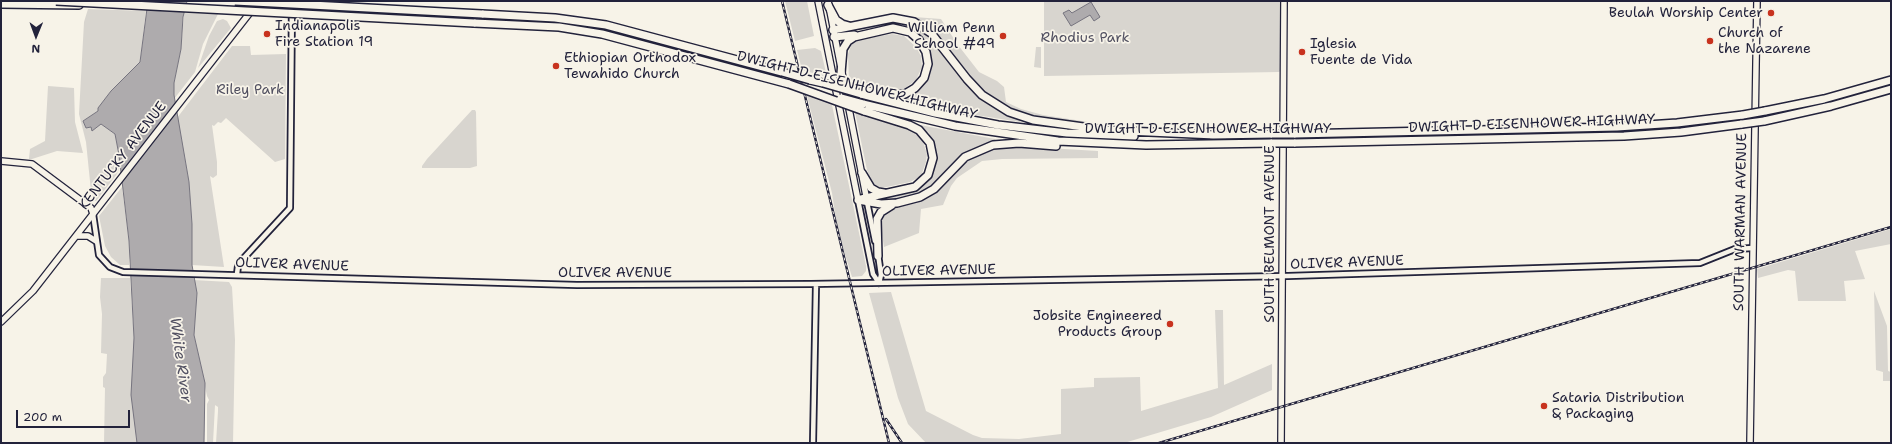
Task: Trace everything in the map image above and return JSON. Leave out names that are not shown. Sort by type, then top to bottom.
[{"type":"highway","name":"DWIGHT D EISENHOWER HIGHWAY","points":[[56,1],[559,27],[627,40],[786,83],[863,107],[932,122],[993,133],[1058,141],[1122,145],[1624,136],[1680,132],[1764,121],[1831,106],[1891,89]]},
{"type":"highway","name":"DWIGHT D EISENHOWER HIGHWAY","points":[[235,1],[554,18],[606,25],[822,84],[860,92],[949,116],[1039,130],[1120,136],[1294,134],[1628,126],[1676,123],[1765,111],[1831,97],[1891,80]]},
{"type":"highway","points":[[828,3],[834,17],[838,22],[853,26]]},
{"type":"highway","points":[[1,4],[122,5]]},
{"type":"highway","points":[[833,34],[853,26],[893,18],[906,19],[918,24],[931,33],[969,82],[982,95],[1005,110],[1025,118],[1051,124],[1100,130],[1215,135]]},
{"type":"highway","points":[[833,34],[859,34],[894,28],[906,30],[914,35],[922,44],[926,52],[928,62],[926,73],[922,81],[915,88],[905,94],[891,95],[860,92]]},
{"type":"highway","points":[[841,74],[844,47],[849,40],[859,34]]},
{"type":"highway","points":[[863,107],[913,126],[923,133],[931,146],[932,163],[929,172],[922,181],[910,189],[889,193],[867,200]]},
{"type":"highway","points":[[878,256],[877,222],[878,216],[883,210],[927,194],[965,157],[993,145],[1012,143],[1081,147],[1122,145]]},
{"type":"highway","points":[[862,173],[867,184],[872,190],[879,193],[889,193]]},
{"type":"highway","points":[[858,200],[897,204]]},
{"type":"main road","name":"KENTUCKY AVENUE","points":[[1,322],[29,295],[259,1]]},
{"type":"main road","points":[[818,1],[858,200]]},
{"type":"main road","name":"SOUTH BELMONT AVENUE","points":[[1281,443],[1284,1]]},
{"type":"main road","name":"SOUTH WARMAN AVENUE","points":[[1750,443],[1757,1]]},
{"type":"main road","points":[[828,3],[867,200]]},
{"type":"main road","points":[[825,39],[833,34]]},
{"type":"main road","points":[[1,161],[32,164],[91,208],[93,214]]},
{"type":"main road","points":[[76,236],[86,236],[96,241]]},
{"type":"street","points":[[237,274],[240,262],[290,208],[292,1]]},
{"type":"street","points":[[858,200],[873,274],[879,283]]},
{"type":"street","points":[[867,200],[881,274],[879,283]]},
{"type":"street","points":[[93,214],[96,241]]},
{"type":"street","name":"OLIVER AVENUE","points":[[96,241],[97,251],[101,259],[110,267],[123,272],[237,274],[577,285],[816,284],[1282,277],[1700,263],[1735,249],[1753,248]]},
{"type":"street","points":[[813,443],[816,284]]},
{"type":"green space","points":[[785,1],[807,1],[814,36],[795,41]]},
{"type":"green space","name":"Rhodius Park","points":[[1044,1],[1282,1],[1282,69],[1279,72],[1044,76]]},
{"type":"green space","points":[[88,9],[146,11],[140,62],[111,91],[98,111],[83,121],[86,128],[101,124],[115,134],[119,155],[120,167],[117,174],[96,201],[92,201],[86,142],[79,114],[84,22]]},
{"type":"green space","points":[[184,13],[218,14],[203,44],[195,72],[174,99],[174,83],[181,49]]},
{"type":"green space","points":[[914,17],[941,19],[958,45],[979,72],[997,81],[1004,87],[1006,102],[1021,109],[1043,115],[1108,125],[1037,118],[1009,109],[981,89],[937,34],[926,24]]},
{"type":"green space","points":[[223,19],[227,21],[231,28],[198,68],[209,36],[217,21]]},
{"type":"green space","points":[[896,21],[907,22],[927,33],[983,99],[1008,115],[1021,120],[1020,122],[976,115],[899,98],[915,92],[923,84],[929,72],[931,61],[924,41],[915,32],[906,27],[893,25],[846,32],[845,30]]},
{"type":"green space","points":[[892,34],[904,36],[916,47],[921,56],[922,67],[916,80],[904,89],[891,91],[849,82],[848,54],[852,43],[858,40]]},
{"type":"green space","name":"Riley Park","points":[[232,46],[250,46],[251,55],[286,54],[285,159],[275,162],[226,118],[221,123],[218,122],[214,126],[212,125],[217,162],[217,175],[213,178],[210,176],[224,267],[192,265],[192,224],[189,182],[177,118]]},
{"type":"green space","points":[[1036,47],[1041,47],[1041,68],[1034,67]]},
{"type":"green space","points":[[815,48],[821,51],[827,77],[802,70],[797,50]]},
{"type":"green space","points":[[48,86],[74,88],[75,122],[83,153],[57,151],[29,159],[30,149],[45,141]]},
{"type":"green space","points":[[807,96],[832,105],[866,266],[866,271],[862,276],[852,277],[843,248],[836,220],[832,193]]},
{"type":"green space","points":[[472,110],[475,110],[476,112],[477,166],[470,168],[422,168],[427,159]]},
{"type":"green space","points":[[855,112],[908,129],[918,135],[922,139],[927,154],[921,176],[910,182],[882,188],[872,184],[867,170]]},
{"type":"green space","points":[[920,125],[995,139],[996,141],[975,148],[961,158],[927,191],[900,200],[878,202],[878,199],[910,192],[926,182],[931,174],[933,144],[929,133],[919,127]]},
{"type":"green space","points":[[1014,146],[1098,151],[1098,158],[1002,159],[982,161],[957,178],[951,186],[943,205],[921,209],[919,233],[884,247],[880,222],[883,213],[890,209],[917,203],[932,195],[969,158],[1000,147]]},
{"type":"green space","points":[[122,187],[129,241],[129,265],[120,265],[111,257],[105,246],[99,216]]},
{"type":"green space","points":[[1891,229],[1891,244],[1855,251],[1865,279],[1844,281],[1846,301],[1798,301],[1795,271],[1788,270],[1758,278],[1757,269]]},
{"type":"green space","points":[[101,278],[130,278],[134,338],[137,443],[104,443],[105,388],[103,387],[103,377],[106,373],[107,354],[101,353]]},
{"type":"green space","points":[[194,280],[229,282],[232,287],[235,340],[233,443],[216,443],[218,407],[215,405],[213,443],[207,443],[207,404],[209,400],[194,335],[197,293]]},
{"type":"green space","points":[[1874,291],[1887,326],[1888,371],[1891,372],[1891,381],[1883,381],[1883,372],[1876,370]]},
{"type":"green space","points":[[891,292],[926,411],[973,435],[982,438],[1019,439],[1061,434],[1061,389],[1094,387],[1094,378],[1140,377],[1141,411],[1218,388],[1215,310],[1223,310],[1224,385],[1272,364],[1272,390],[1211,417],[1124,443],[926,443],[908,424],[898,398],[869,293]]},
{"type":"water","name":"White River","points":[[148,1],[187,1],[183,17],[181,49],[174,83],[174,95],[189,182],[192,224],[192,265],[197,293],[194,335],[205,383],[204,443],[137,443],[131,395],[134,338],[129,241],[119,155],[115,134],[101,124],[92,131],[91,127],[86,128],[83,121],[98,111],[98,108],[111,91],[140,62]]},
{"type":"water","points":[[1091,2],[1100,17],[1094,21],[1090,15],[1071,26],[1063,13],[1069,10],[1072,13]]},
{"type":"railway","points":[[782,1],[889,443]]},
{"type":"railway","points":[[1159,443],[1891,227]]},
{"type":"railway","points":[[886,419],[902,443]]},
{"type":"place","name":"Beulah Worship Center","points":[[1771,13]]},
{"type":"place","name":"Indianapolis Fire Station 19","points":[[267,34]]},
{"type":"place","name":"William Penn School #49","points":[[1003,36]]},
{"type":"place","name":"Church of the Nazarene","points":[[1710,41]]},
{"type":"place","name":"Iglesia Fuente de Vida","points":[[1302,52]]},
{"type":"place","name":"Ethiopian Orthodox Tewahido Church","points":[[556,66]]},
{"type":"place","name":"Jobsite Engineered Products Group","points":[[1170,324]]},
{"type":"place","name":"Sataria Distribution & Packaging","points":[[1544,406]]}]
